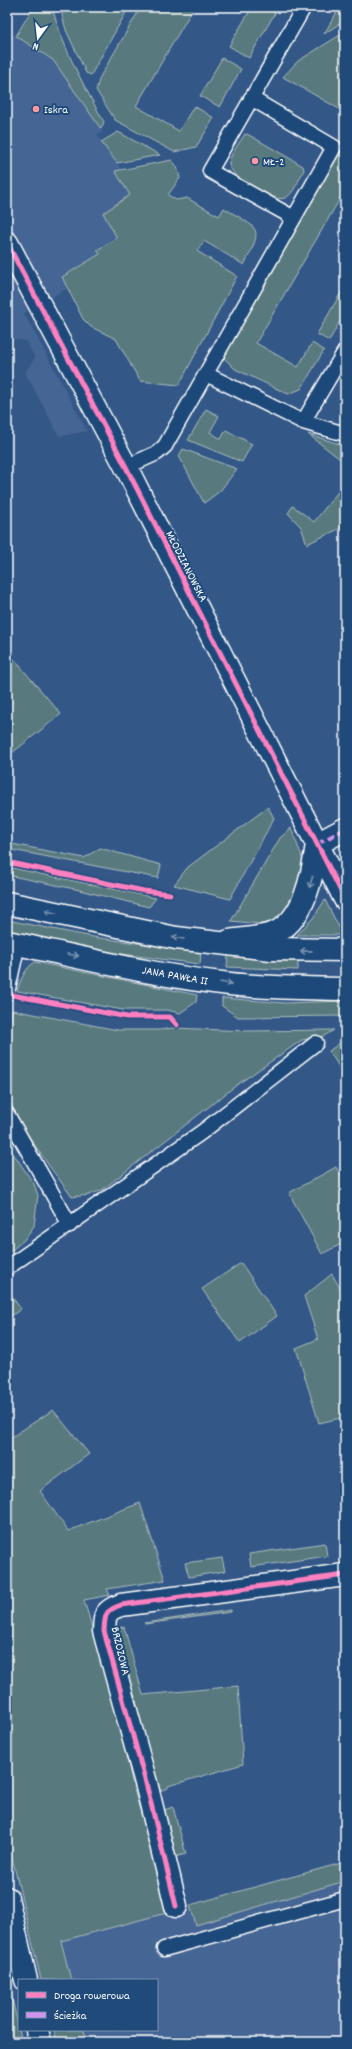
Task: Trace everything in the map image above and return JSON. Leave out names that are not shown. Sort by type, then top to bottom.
[{"type":"street","name":"MŁODZIANOWSKA","points":[[7,243],[126,467],[345,899]]},
{"type":"street","points":[[217,943],[266,935],[282,928],[295,914],[310,887],[317,844],[345,829]]},
{"type":"street","points":[[7,903],[176,938],[299,951],[345,950]]},
{"type":"street","name":"JANA PAWŁA II","points":[[12,943],[173,976],[291,988],[345,989]]},
{"type":"street","name":"BRZOZOWA","points":[[176,1906],[146,1783],[104,1631],[106,1614],[110,1609],[121,1605],[345,1575]]},
{"type":"street","points":[[7,1898],[26,1979]]},
{"type":"street","points":[[37,2031],[40,2042]]},
{"type":"lane","points":[[294,218],[210,171],[304,7]]},
{"type":"lane","points":[[126,467],[158,453],[165,446],[334,147],[251,98]]},
{"type":"lane","points":[[303,422],[345,351]]},
{"type":"lane","points":[[206,374],[303,422],[345,434]]},
{"type":"lane","points":[[7,993],[12,943]]},
{"type":"lane","points":[[7,1268],[202,1132],[316,1043]]},
{"type":"lane","points":[[7,1114],[70,1225]]},
{"type":"lane","points":[[164,1949],[345,1899]]},
{"type":"shaded area","points":[[7,31],[53,60],[103,132],[97,135],[122,170],[115,171],[131,195],[117,238],[97,250],[100,254],[62,277],[68,288],[24,313],[87,431],[59,436],[25,372],[35,358],[26,341],[7,338]]},
{"type":"shaded area","points":[[345,1862],[345,2042],[86,2042],[84,2031],[158,2031],[158,1979],[71,1979],[61,1941]]},
{"type":"green space","points":[[33,7],[52,7],[68,52],[81,80],[104,122],[101,129],[53,60],[16,36]]},
{"type":"green space","points":[[60,7],[129,7],[91,75],[86,73],[66,30]]},
{"type":"green space","points":[[141,7],[194,7],[136,106],[179,131],[194,106],[214,118],[196,147],[174,152],[115,120],[96,90],[100,77]]},
{"type":"green space","points":[[252,7],[264,7],[275,13],[249,58],[229,46]]},
{"type":"green space","points":[[340,7],[345,7],[345,20],[324,34]]},
{"type":"green space","points":[[345,32],[345,104],[341,110],[283,77],[298,61]]},
{"type":"green space","points":[[222,58],[241,69],[220,107],[200,96]]},
{"type":"green space","points":[[118,132],[160,155],[117,163],[101,142]]},
{"type":"green space","points":[[245,134],[303,166],[304,170],[294,190],[285,198],[279,199],[261,193],[235,175],[230,168],[230,159]]},
{"type":"green space","points":[[345,134],[345,190],[256,343],[298,367],[312,343],[324,350],[301,389],[288,394],[235,369],[223,357]]},
{"type":"green space","points":[[172,160],[177,167],[180,178],[168,195],[176,200],[187,198],[219,216],[224,208],[251,225],[255,230],[256,236],[244,265],[204,241],[197,251],[237,276],[179,385],[140,381],[116,339],[91,327],[83,319],[62,277],[100,254],[97,250],[117,238],[103,213],[130,195],[115,171]]},
{"type":"green space","points":[[342,291],[345,293],[345,312],[329,341],[317,334]]},
{"type":"green space","points":[[206,409],[219,416],[210,432],[221,439],[226,430],[252,444],[242,462],[188,440]]},
{"type":"green space","points":[[308,434],[345,446],[345,463]]},
{"type":"green space","points":[[183,449],[237,469],[220,491],[204,503],[179,456]]},
{"type":"green space","points":[[345,483],[345,526],[307,544],[301,527],[288,513],[293,506],[314,522]]},
{"type":"green space","points":[[7,651],[61,714],[7,757]]},
{"type":"green space","points":[[268,807],[274,818],[230,899],[174,885],[188,867]]},
{"type":"green space","points":[[291,828],[301,854],[305,870],[285,914],[273,922],[261,924],[231,921],[280,838]]},
{"type":"green space","points":[[7,843],[84,858],[100,848],[161,865],[158,878],[7,849]]},
{"type":"green space","points":[[7,867],[156,898],[149,907],[75,889],[7,875]]},
{"type":"green space","points":[[325,900],[343,935],[297,935],[313,918]]},
{"type":"green space","points":[[7,920],[93,937],[201,952],[200,964],[90,950],[7,933]]},
{"type":"green space","points":[[228,955],[298,960],[298,970],[227,967]]},
{"type":"green space","points":[[35,962],[197,995],[196,1002],[180,1013],[167,1010],[123,1010],[17,991],[26,971]]},
{"type":"green space","points":[[222,998],[285,1003],[345,1001],[345,1016],[238,1017],[222,1006]]},
{"type":"green space","points":[[12,1010],[118,1030],[160,1030],[173,1028],[248,1031],[334,1030],[324,1036],[302,1040],[238,1084],[102,1190],[89,1195],[72,1197],[24,1129],[10,1101],[7,1089],[6,1059]]},
{"type":"green space","points":[[345,1039],[345,1076],[329,1051]]},
{"type":"green space","points":[[7,1144],[34,1184],[38,1195],[34,1226],[24,1240],[7,1254]]},
{"type":"green space","points":[[336,1167],[345,1182],[345,1242],[322,1254],[289,1193]]},
{"type":"green space","points":[[241,1263],[277,1316],[240,1343],[202,1289]]},
{"type":"green space","points":[[332,1274],[345,1297],[345,1417],[319,1423],[296,1348],[318,1339],[304,1296]]},
{"type":"green space","points":[[7,1290],[21,1309],[7,1319]]},
{"type":"green space","points":[[53,1410],[89,1454],[40,1491],[68,1531],[140,1503],[165,1580],[107,1589],[110,1595],[84,1600],[117,1712],[133,1786],[170,1912],[61,1941],[71,1979],[41,1979],[7,1836],[7,1440]]},
{"type":"green space","points":[[325,1543],[327,1556],[251,1567],[249,1554]]},
{"type":"green space","points":[[222,1558],[225,1571],[189,1577],[185,1563]]},
{"type":"green space","points":[[231,1610],[231,1612],[144,1623]]},
{"type":"green space","points":[[124,1627],[143,1695],[238,1686],[243,1764],[168,1786],[168,1788],[156,1792],[109,1629]]},
{"type":"green space","points":[[173,1807],[186,1854],[174,1857],[161,1811]]},
{"type":"green space","points":[[345,1862],[345,1881],[196,1925],[190,1905]]},
{"type":"green space","points":[[7,1977],[18,2025],[18,2031],[19,2031],[22,2042],[8,2042]]},
{"type":"green space","points":[[54,2031],[84,2031],[86,2042],[57,2042]]},
{"type":"marked path","points":[[317,844],[345,829]]},
{"type":"cycle path","points":[[7,243],[126,467],[345,899]]},
{"type":"cycle path","points":[[7,862],[144,891],[170,894]]},
{"type":"cycle path","points":[[7,994],[127,1017],[170,1017],[177,1025]]},
{"type":"cycle path","points":[[176,1906],[146,1783],[104,1631],[106,1614],[111,1609],[121,1605],[345,1575]]},
{"type":"place","name":"Iskra","points":[[36,109]]},
{"type":"place","name":"MŁ-2","points":[[255,161]]}]
